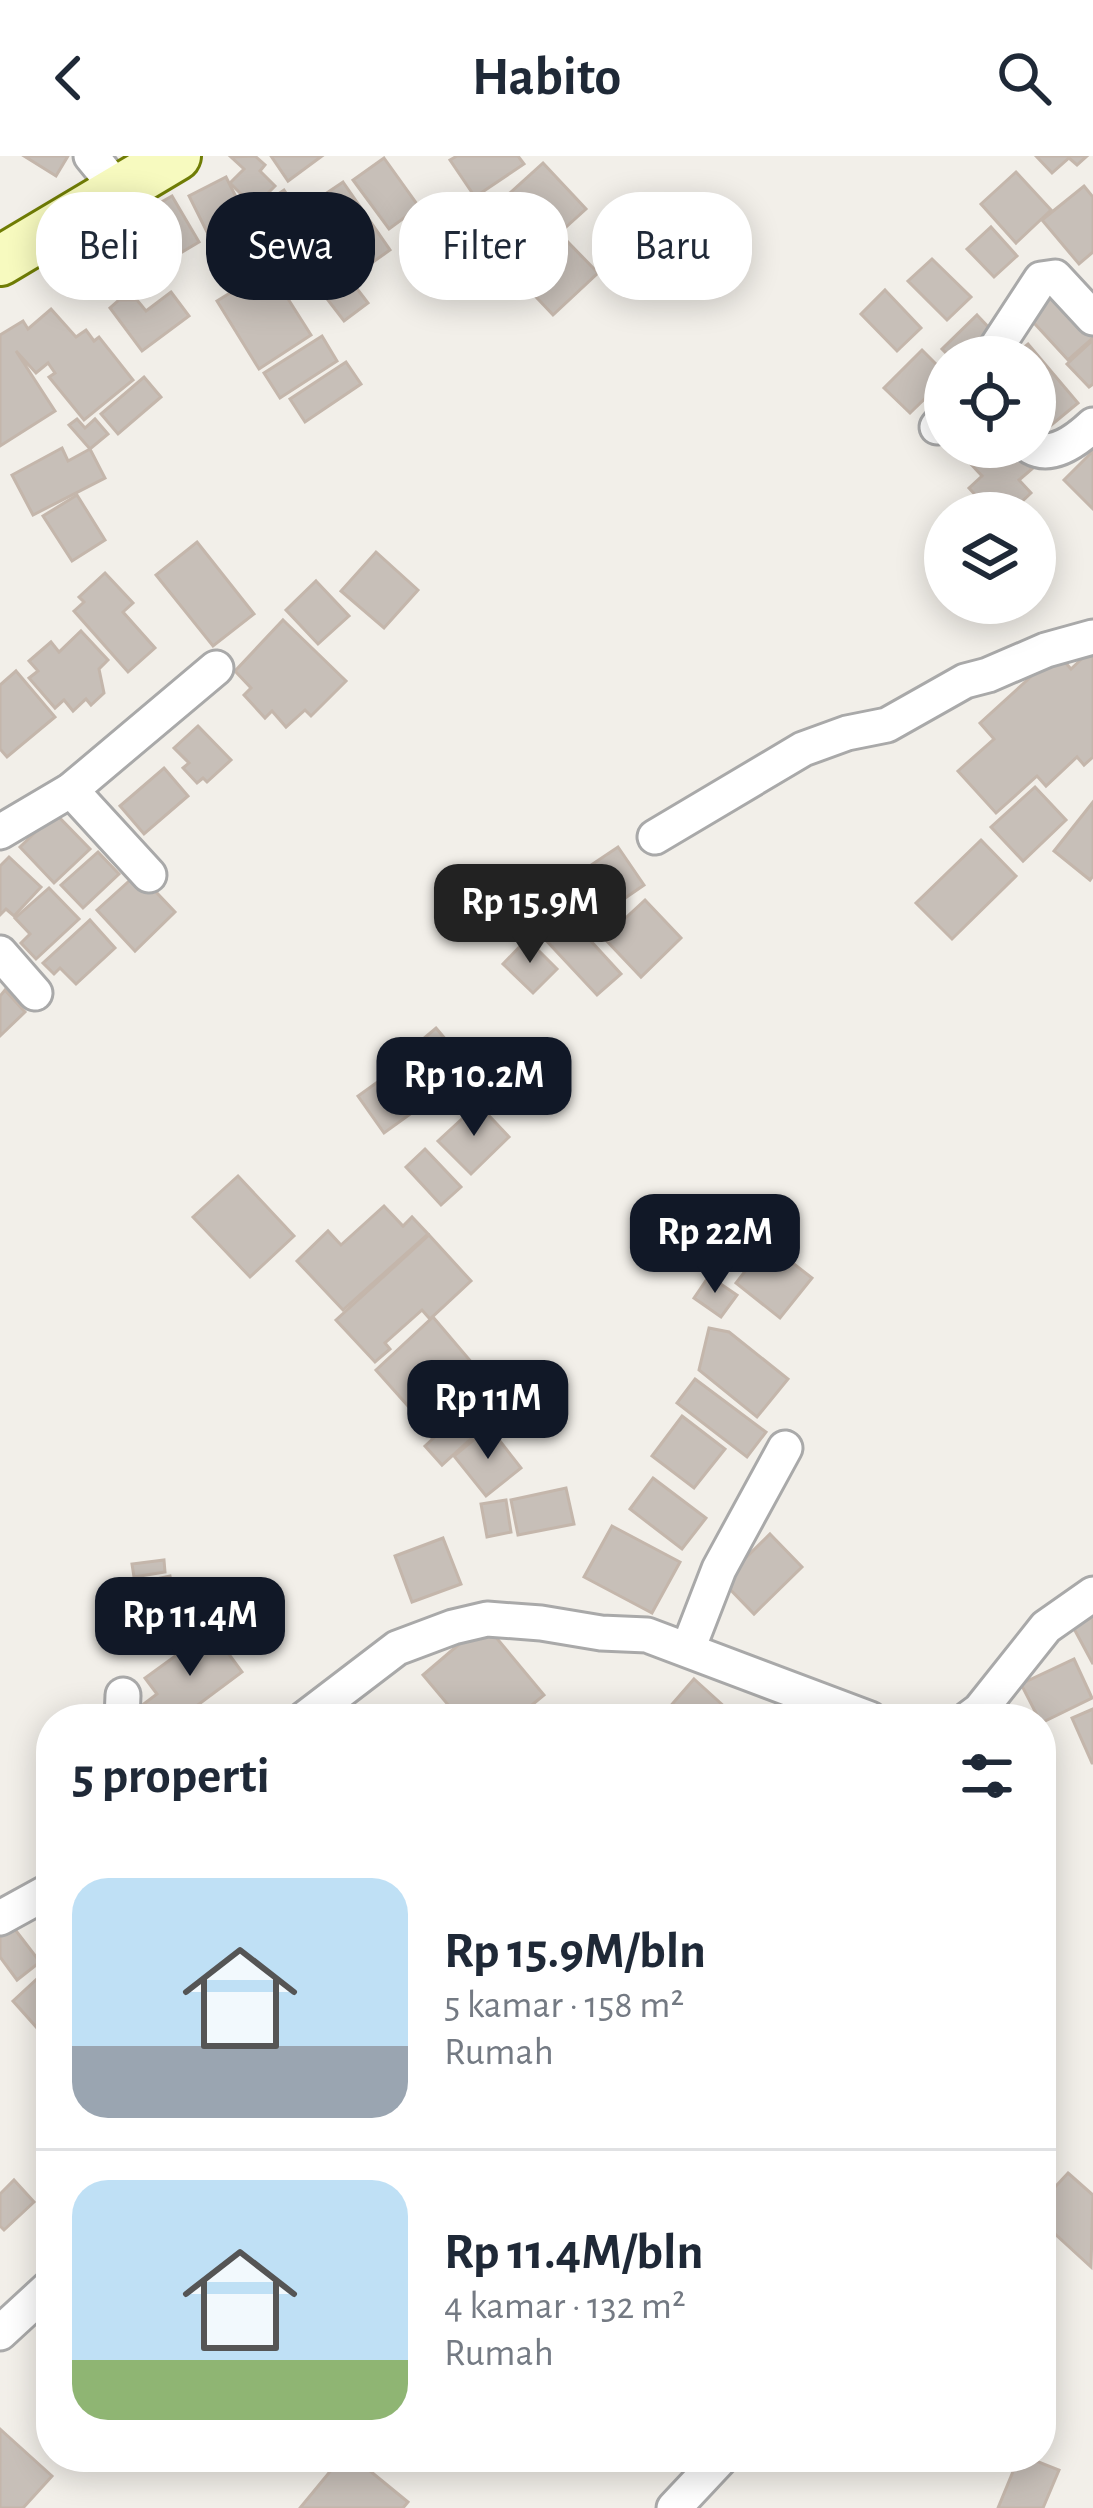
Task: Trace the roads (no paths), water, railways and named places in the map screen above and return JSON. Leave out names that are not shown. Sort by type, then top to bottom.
[{"type":"street","points":[[0,261],[104,172],[176,156]]},
{"type":"street","points":[[1004,336],[1046,276],[1055,277],[1093,318]]},
{"type":"street","points":[[1056,448],[1093,425]]},
{"type":"street","points":[[655,837],[803,749],[887,725],[964,681],[1093,637]]},
{"type":"street","points":[[0,832],[71,790],[215,668]]},
{"type":"street","points":[[71,790],[149,874]]},
{"type":"street","points":[[0,953],[35,993]]},
{"type":"street","points":[[688,1649],[719,1569],[785,1448]]},
{"type":"street","points":[[985,1704],[1046,1628],[1093,1594]]},
{"type":"street","points":[[335,1704],[398,1648],[487,1619],[647,1635],[831,1704]]},
{"type":"street","points":[[0,1918],[36,1898]]},
{"type":"street","points":[[0,2333],[36,2300]]},
{"type":"street","points":[[674,2508],[709,2472]]}]
